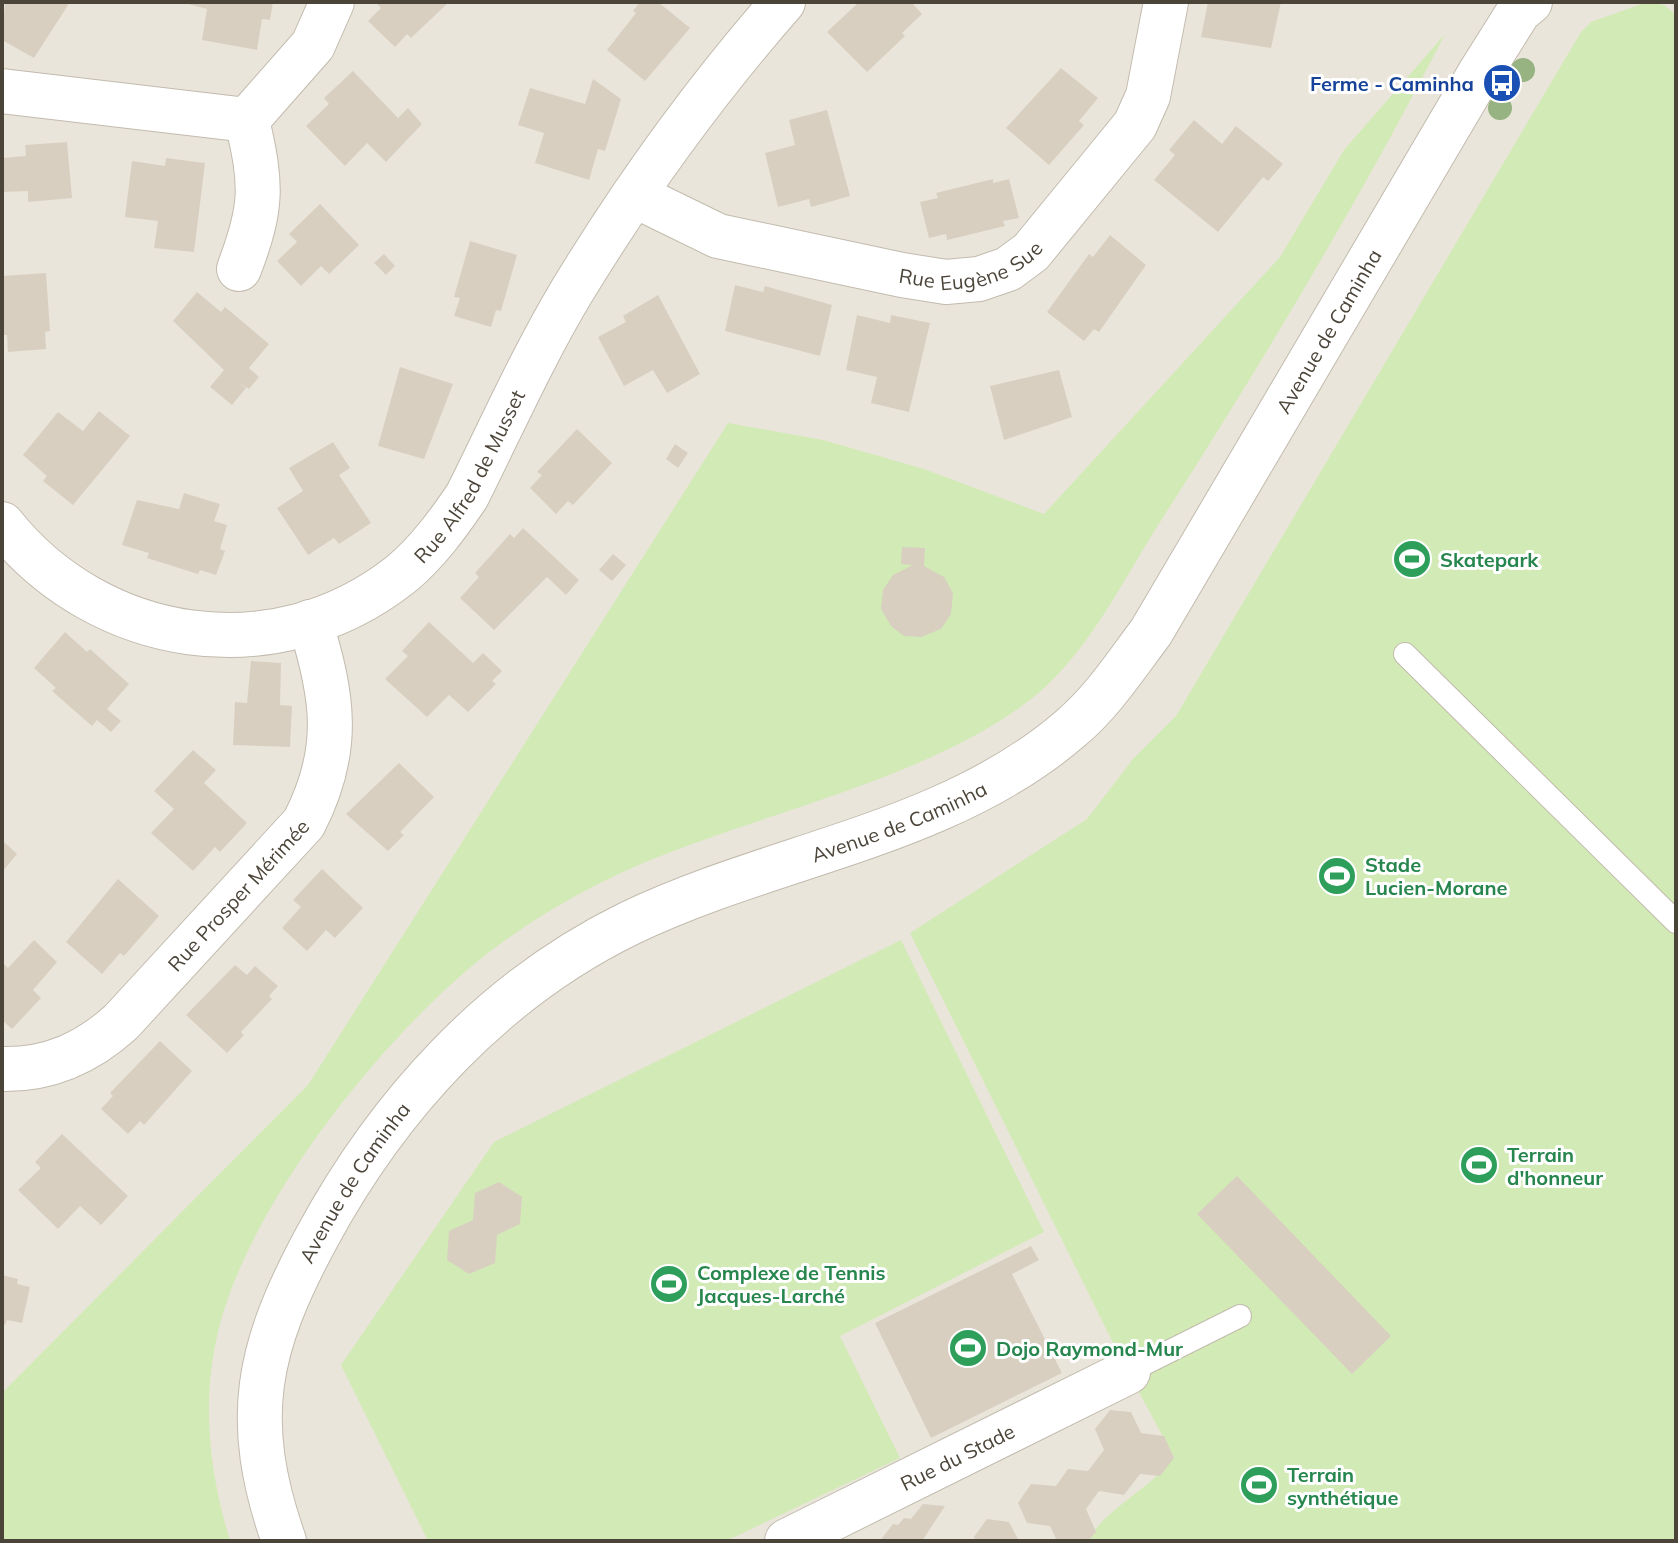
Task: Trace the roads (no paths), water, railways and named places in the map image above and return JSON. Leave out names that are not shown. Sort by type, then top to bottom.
[{"type":"street","points":[[247,120],[313,45],[332,2]]},
{"type":"street","name":"Rue Alfred de Musset","points":[[10,550],[121,616],[158,628],[244,634],[310,622],[364,599],[400,574],[446,526],[467,496],[571,293],[634,195],[678,133],[783,2]]},
{"type":"street","name":"Rue Eugène Sue","points":[[634,195],[718,236],[902,275],[946,282],[979,279],[1008,269],[1031,252],[1135,125],[1148,96],[1166,2]]},
{"type":"street","name":"Avenue de Caminha","points":[[257,1541],[239,1469],[233,1424],[233,1390],[253,1303],[304,1208],[354,1131],[397,1075],[471,998],[584,921],[684,873],[919,788],[970,765],[1018,737],[1065,699],[1094,668],[1133,614],[1498,2]]},
{"type":"street","name":"Avenue de Caminha","points":[[284,1541],[266,1478],[260,1430],[261,1386],[268,1344],[280,1309],[329,1214],[411,1096],[445,1058],[506,1001],[569,958],[628,924],[688,898],[904,821],[956,799],[1038,754],[1073,727],[1101,697],[1151,632],[1480,73],[1519,11],[1530,2]]},
{"type":"street","points":[[2,91],[247,120]]},
{"type":"street","points":[[239,269],[258,212],[260,191],[260,175],[247,120]]},
{"type":"street","name":"Rue Prosper Mérimée","points":[[2,1069],[21,1069],[57,1061],[100,1041],[304,823],[321,790],[331,734],[323,663],[310,622]]},
{"type":"street","name":"Rue du Stade","points":[[787,1541],[1128,1372]]},
{"type":"lane","points":[[1405,654],[1676,922]]},
{"type":"lane","points":[[1128,1372],[1240,1316]]},
{"type":"place","name":"Ferme - Caminha","points":[[1502,83]]},
{"type":"place","name":"Skatepark","points":[[1412,559]]},
{"type":"place","name":"Stade Lucien-Morane","points":[[1337,876]]},
{"type":"place","name":"Terrain d'honneur","points":[[1479,1165]]},
{"type":"place","name":"Complexe de Tennis Jacques-Larché","points":[[669,1284]]},
{"type":"place","name":"Dojo Raymond-Mur","points":[[968,1348]]},
{"type":"place","name":"Terrain synthétique","points":[[1259,1485]]}]
